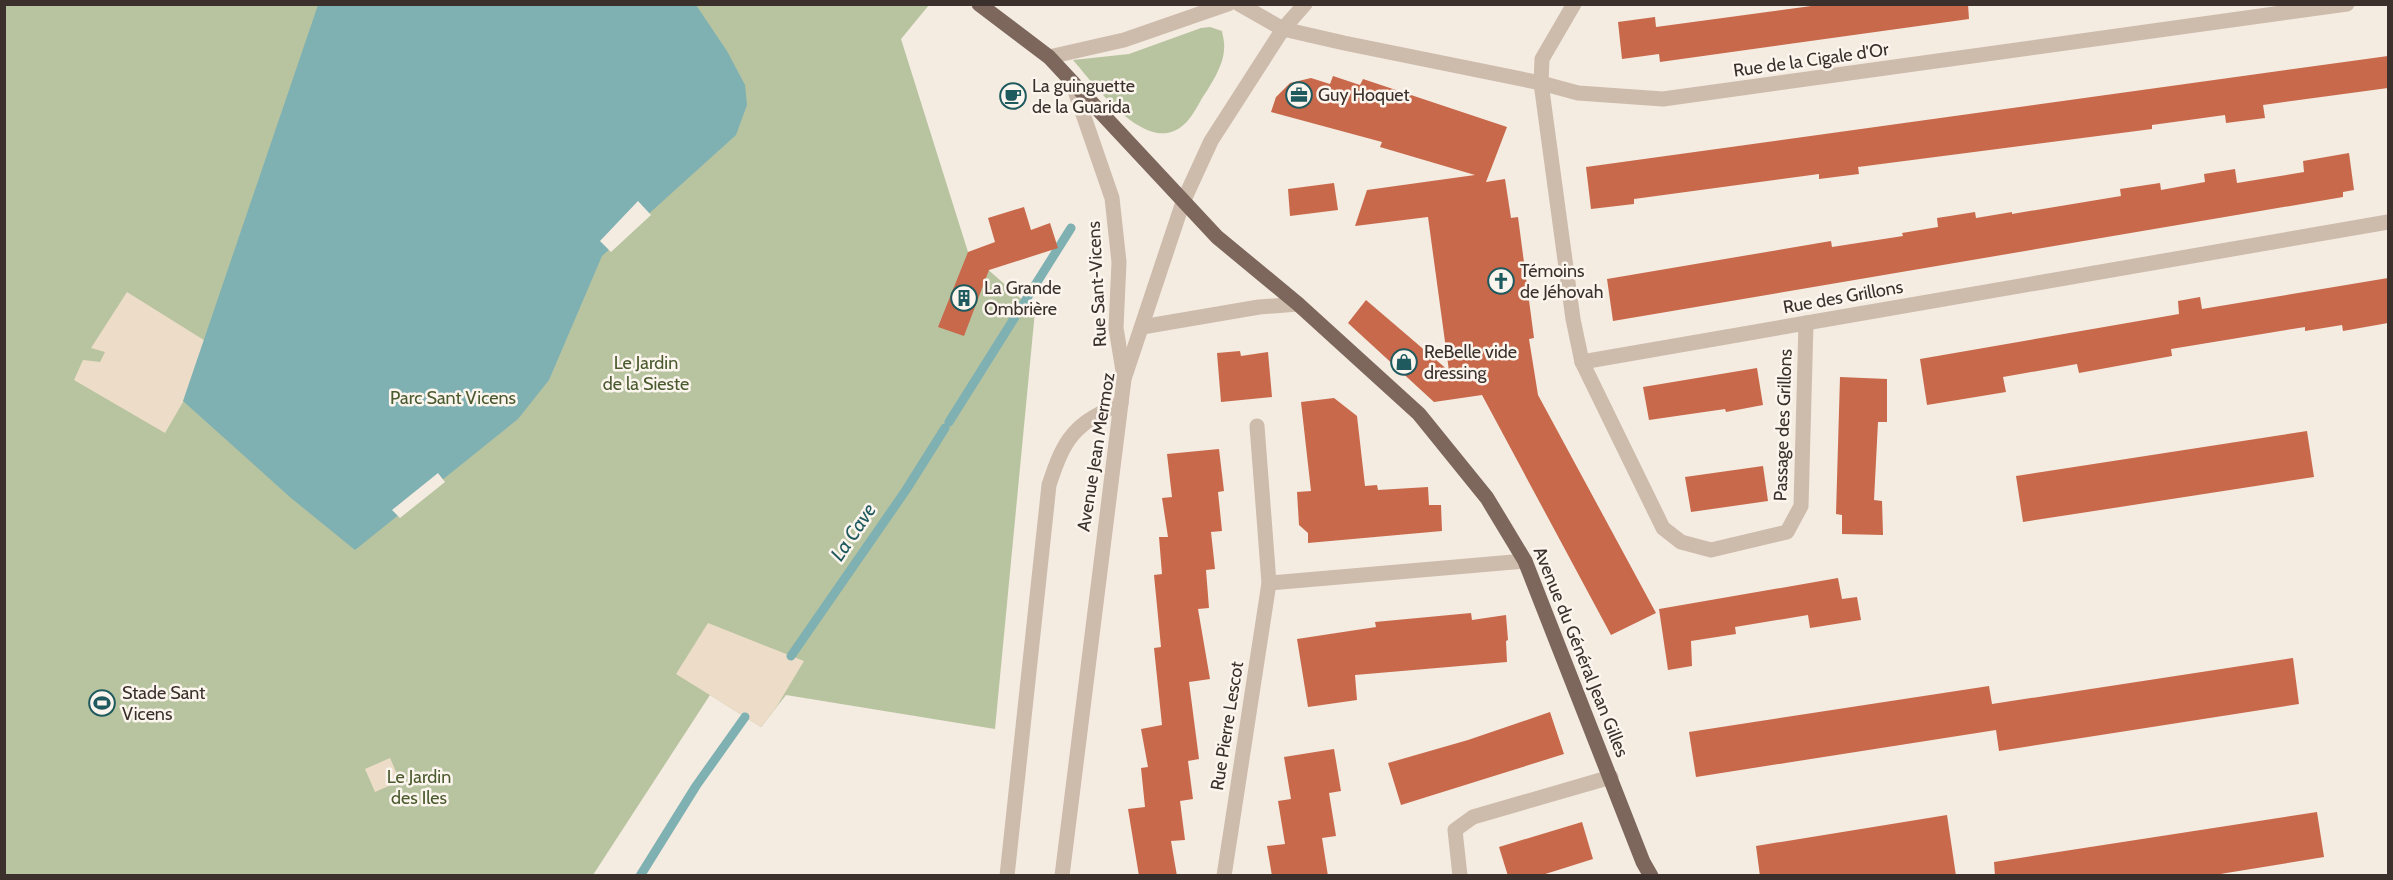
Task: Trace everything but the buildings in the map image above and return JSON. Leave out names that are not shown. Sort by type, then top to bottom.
[{"type":"main road","name":"Rue Sant-Vicens","points":[[979,4],[1048,57],[1183,202]]},
{"type":"main road","name":"Avenue du Général Jean Gilles","points":[[1183,202],[1217,237],[1298,304],[1419,414],[1487,498],[1525,561],[1644,862],[1652,876]]},
{"type":"street","points":[[1048,57],[1124,40],[1228,4]]},
{"type":"street","name":"Rue de la Cigale d'Or","points":[[1239,4],[1283,29],[1541,83],[1578,93],[1663,99],[2347,4]]},
{"type":"street","name":"Avenue Jean Mermoz","points":[[1062,876],[1124,379],[1183,202],[1211,141],[1283,29],[1305,4]]},
{"type":"street","points":[[1574,4],[1542,59],[1541,83],[1573,319],[1582,362]]},
{"type":"street","name":"Rue Sant-Vicens","points":[[1073,85],[1112,198],[1119,262],[1116,328],[1124,379]]},
{"type":"street","name":"Rue des Grillons","points":[[1582,362],[2388,222]]},
{"type":"street","points":[[1143,327],[1259,307],[1298,304]]},
{"type":"street","name":"Passage des Grillons","points":[[1582,362],[1663,528],[1681,542],[1711,550],[1787,532],[1801,506],[1806,323]]},
{"type":"street","points":[[1007,876],[1049,485],[1060,453],[1073,432],[1091,417],[1121,404]]},
{"type":"street","name":"Rue Pierre Lescot","points":[[1224,876],[1269,583],[1257,426]]},
{"type":"street","points":[[1269,583],[1525,561]]},
{"type":"street","points":[[1460,876],[1455,830],[1473,817],[1611,777]]},
{"type":"green space","name":"Parc Sant Vicens","points":[[5,5],[929,5],[901,39],[968,252],[1035,311],[995,729],[786,695],[761,727],[710,695],[593,875],[5,876]]},
{"type":"green space","points":[[1210,27],[1222,31],[1224,48],[1219,70],[1187,122],[1174,131],[1160,133],[1146,129],[1132,121],[1105,97],[1073,60],[1129,54],[1201,28]]},
{"type":"shaded area","points":[[127,292],[215,347],[165,433],[74,380],[83,360],[100,362],[105,352],[91,348]]},
{"type":"shaded area","points":[[708,623],[804,661],[777,706],[761,727],[676,674]]},
{"type":"shaded area","points":[[390,758],[400,781],[375,792],[365,769]]},
{"type":"water","points":[[318,5],[696,5],[727,51],[745,85],[747,105],[736,135],[602,256],[549,380],[518,419],[355,550],[291,498],[183,401]]},
{"type":"pier","points":[[638,201],[651,215],[611,252],[600,241]]},
{"type":"pier","points":[[438,473],[445,482],[400,518],[392,510]]},
{"type":"waterway","name":"La Cave","points":[[949,422],[1071,228]]},
{"type":"waterway","name":"La Cave","points":[[791,656],[906,490],[945,428]]},
{"type":"waterway","name":"La Cave","points":[[640,876],[696,786],[745,717]]},
{"type":"place","name":"Guy Hoquet","points":[[1299,95]]},
{"type":"place","name":"La guinguette de la Guarida","points":[[1013,96]]},
{"type":"place","name":"Témoins de Jéhovah","points":[[1501,281]]},
{"type":"place","name":"La Grande Ombrière","points":[[964,298]]},
{"type":"place","name":"ReBelle vide dressing","points":[[1404,362]]},
{"type":"place","name":"Stade Sant Vicens","points":[[102,703]]},
{"type":"park label","name":"Le Jardin de la Sieste","points":[[646,373]]},
{"type":"park label","name":"Le Jardin des Iles","points":[[419,787]]}]
